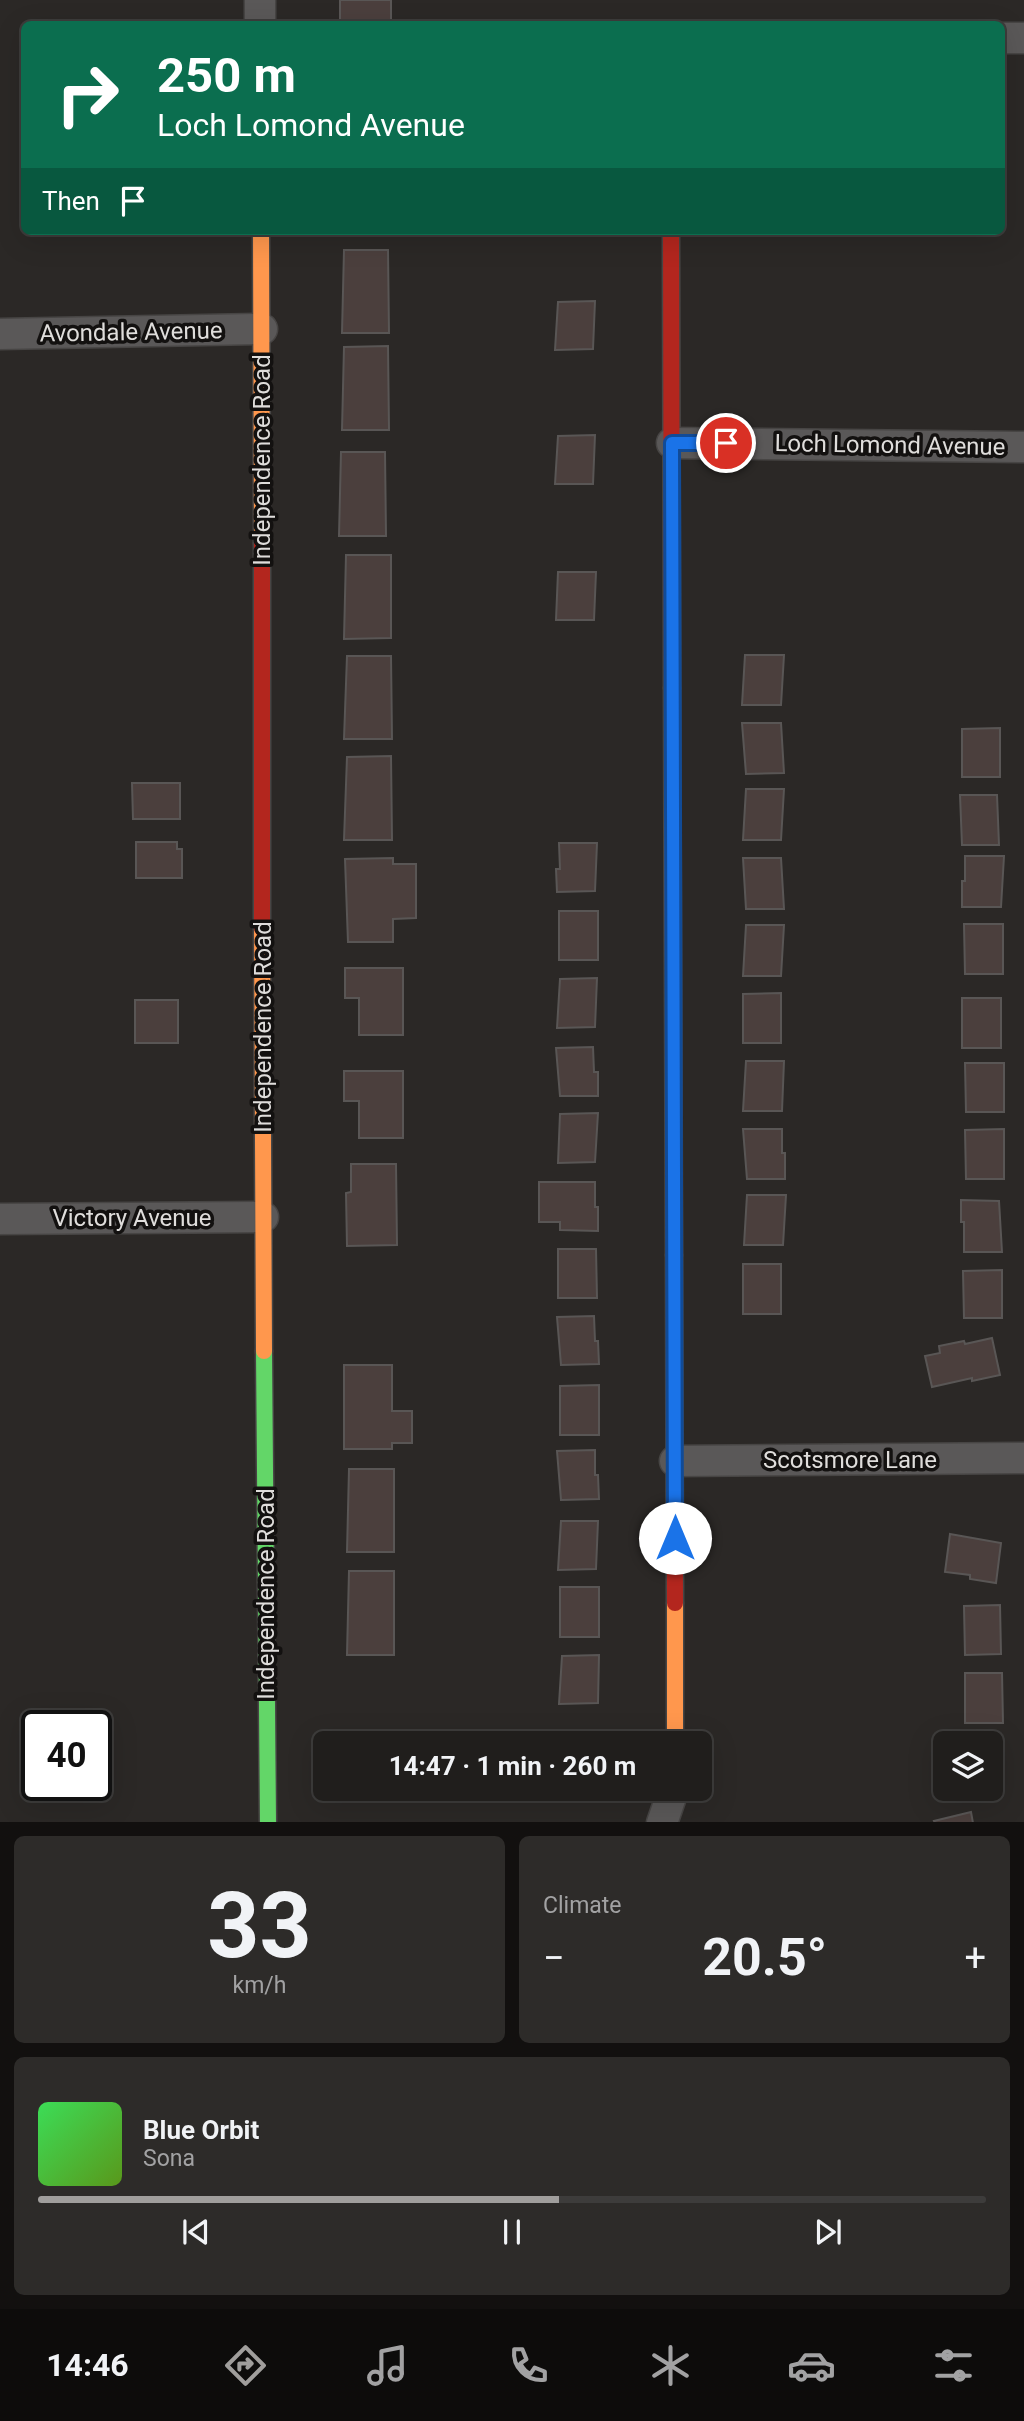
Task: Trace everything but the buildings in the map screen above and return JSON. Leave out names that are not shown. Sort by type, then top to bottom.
[{"type":"street","points":[[260,0],[260,21]]},
{"type":"street","points":[[1005,38],[1024,38]]},
{"type":"street","name":"Independence Road","points":[[261,235],[263,1217],[268,1822]]},
{"type":"street","points":[[671,235],[675,1731]]},
{"type":"street","name":"Avondale Avenue","points":[[0,334],[262,329]]},
{"type":"street","name":"Loch Lomond Avenue","points":[[672,443],[1024,447]]},
{"type":"street","name":"Victory Avenue","points":[[0,1219],[263,1217]]},
{"type":"street","name":"Scotsmore Lane","points":[[675,1461],[1024,1458]]},
{"type":"street","points":[[662,1822],[669,1801]]},
{"type":"traffic: fast","points":[[264,1351],[268,1822]]},
{"type":"traffic: slow","points":[[261,235],[262,543]]},
{"type":"traffic: slow","points":[[672,688],[674,1255]]},
{"type":"traffic: slow","points":[[262,928],[264,1351]]},
{"type":"traffic: slow","points":[[675,1603],[675,1731]]},
{"type":"traffic: jam","points":[[671,235],[672,688]]},
{"type":"traffic: jam","points":[[262,543],[262,928]]},
{"type":"traffic: jam","points":[[674,1255],[675,1603]]},
{"type":"route","points":[[675,1538],[672,443],[726,443]]}]
